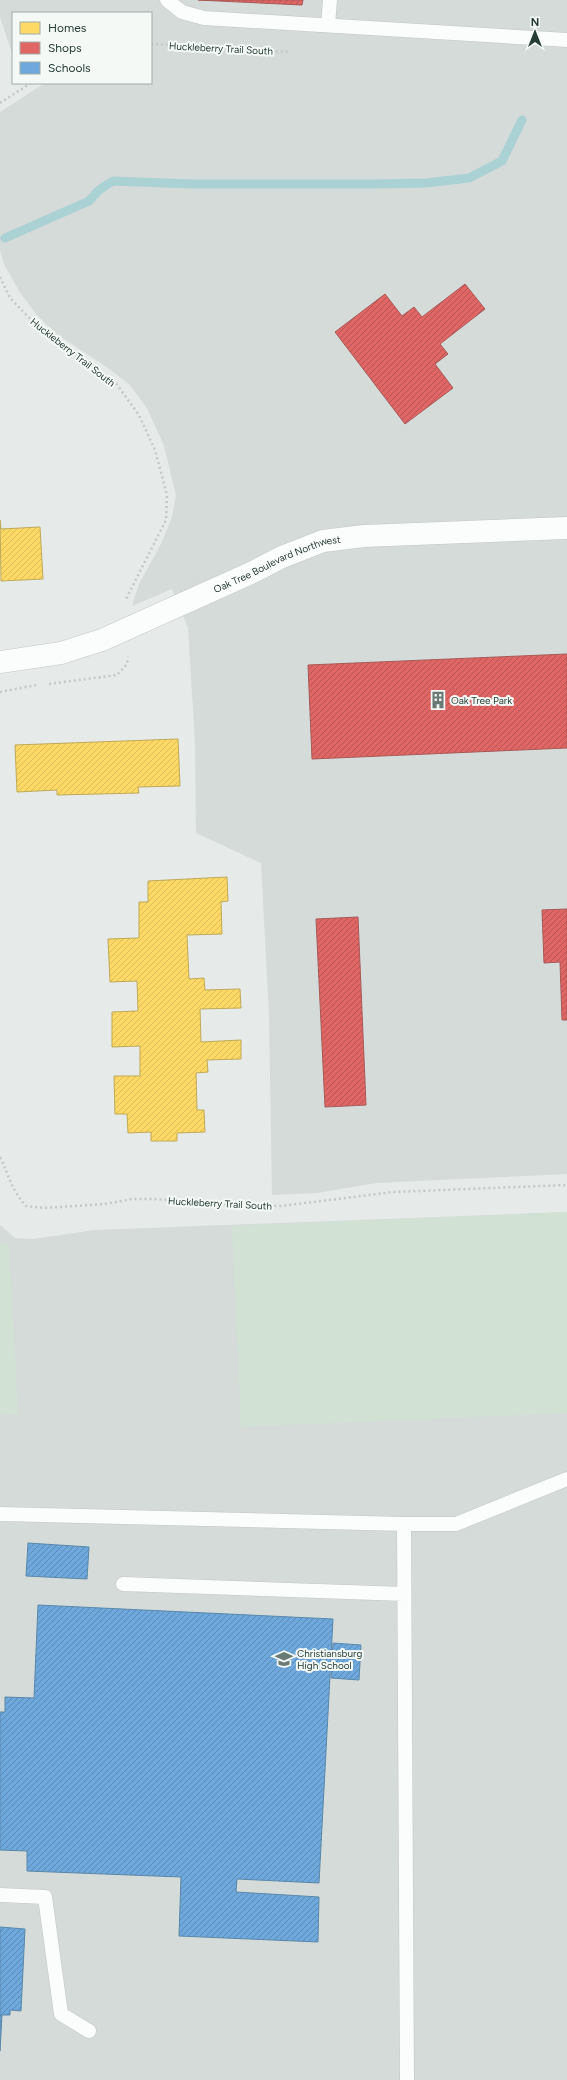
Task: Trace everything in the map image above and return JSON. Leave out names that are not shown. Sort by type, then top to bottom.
[{"type":"street","name":"Oak Tree Boulevard Northwest","points":[[0,662],[61,653],[102,640],[125,628],[254,572],[282,556],[323,541],[364,536],[567,528]]},
{"type":"lane","points":[[167,0],[182,12],[204,18],[567,40]]},
{"type":"lane","points":[[328,25],[330,0]]},
{"type":"lane","points":[[0,1514],[456,1524],[567,1479]]},
{"type":"lane","points":[[404,1524],[407,2080]]},
{"type":"lane","points":[[123,1584],[404,1594]]},
{"type":"lane","points":[[0,1895],[45,1897],[61,2014],[89,2031]]},
{"type":"path","name":"Huckleberry Trail South","points":[[152,44],[291,52]]},
{"type":"path","points":[[0,102],[29,84]]},
{"type":"path","name":"Huckleberry Trail South","points":[[0,277],[10,298],[37,326],[115,382],[139,415],[155,450],[167,496],[166,520],[126,595],[122,611],[129,649],[127,664],[117,675],[44,684]]},
{"type":"path","points":[[0,692],[39,685]]},
{"type":"path","name":"Huckleberry Trail South","points":[[0,1157],[12,1188],[19,1199],[26,1206],[44,1208],[105,1204],[132,1199],[154,1199],[232,1206],[281,1206],[393,1192],[567,1185]]},
{"type":"shaded area","points":[[0,0],[567,0],[567,1174],[376,1183],[317,1193],[272,1195],[269,1015],[261,863],[196,833],[195,743],[188,628],[172,589],[132,606],[139,584],[161,544],[172,517],[176,495],[164,446],[147,408],[129,384],[108,368],[55,333],[37,315],[19,291],[4,264],[0,250],[0,112],[43,84],[152,84],[152,12],[12,12],[12,53],[0,17]]},
{"type":"shaded area","name":"Christiansburg High School","points":[[567,1212],[567,2080],[0,2080],[0,1225],[15,1238],[33,1239],[95,1230]]},
{"type":"green space","points":[[567,1212],[567,1413],[241,1427],[232,1226]]},
{"type":"green space","points":[[9,1243],[18,1414],[0,1415],[0,1244]]},
{"type":"building: Homes","points":[[0,520],[1,529],[40,527],[43,579],[1,581]]},
{"type":"building: Homes","points":[[178,739],[180,786],[138,787],[139,793],[57,795],[57,790],[17,792],[15,745]]},
{"type":"building: Homes","points":[[227,877],[228,901],[221,902],[222,934],[187,935],[189,979],[204,978],[205,990],[240,989],[241,1008],[200,1009],[201,1042],[241,1040],[241,1059],[207,1060],[208,1072],[196,1073],[197,1110],[204,1110],[205,1132],[177,1133],[177,1141],[151,1141],[151,1132],[128,1133],[127,1114],[115,1114],[114,1076],[140,1076],[140,1046],[112,1047],[112,1012],[138,1011],[137,981],[110,982],[108,939],[139,938],[139,902],[148,902],[148,881]]},
{"type":"building: Shops","points":[[198,0],[303,0],[302,5]]},
{"type":"building: Shops","points":[[465,284],[485,309],[440,344],[448,354],[435,364],[453,388],[405,424],[335,332],[385,294],[402,316],[414,307],[422,317]]},
{"type":"building: Shops","name":"Oak Tree Park","points":[[567,654],[567,748],[312,759],[308,665]]},
{"type":"building: Shops","points":[[567,909],[567,1020],[562,1020],[560,962],[544,963],[542,910]]},
{"type":"building: Shops","points":[[358,917],[366,1105],[325,1107],[316,919]]},
{"type":"building: Schools","points":[[28,1543],[89,1547],[87,1579],[26,1576]]},
{"type":"building: Schools","points":[[38,1605],[333,1619],[319,1883],[237,1879],[236,1892],[319,1897],[318,1942],[179,1936],[181,1877],[27,1871],[27,1851],[0,1850],[0,1712],[5,1712],[5,1697],[34,1698]]},
{"type":"building: Schools","points":[[333,1643],[361,1645],[359,1680],[331,1678]]},
{"type":"building: Schools","points":[[0,1927],[25,1929],[21,2011],[10,2010],[10,2015],[2,2015],[0,2051]]},
{"type":"waterway","points":[[5,238],[89,201],[99,190],[113,181],[191,184],[375,184],[426,183],[469,178],[502,161],[522,120]]},
{"type":"place","name":"Oak Tree Park","points":[[438,700]]},
{"type":"place","name":"Christiansburg High School","points":[[284,1659]]}]
